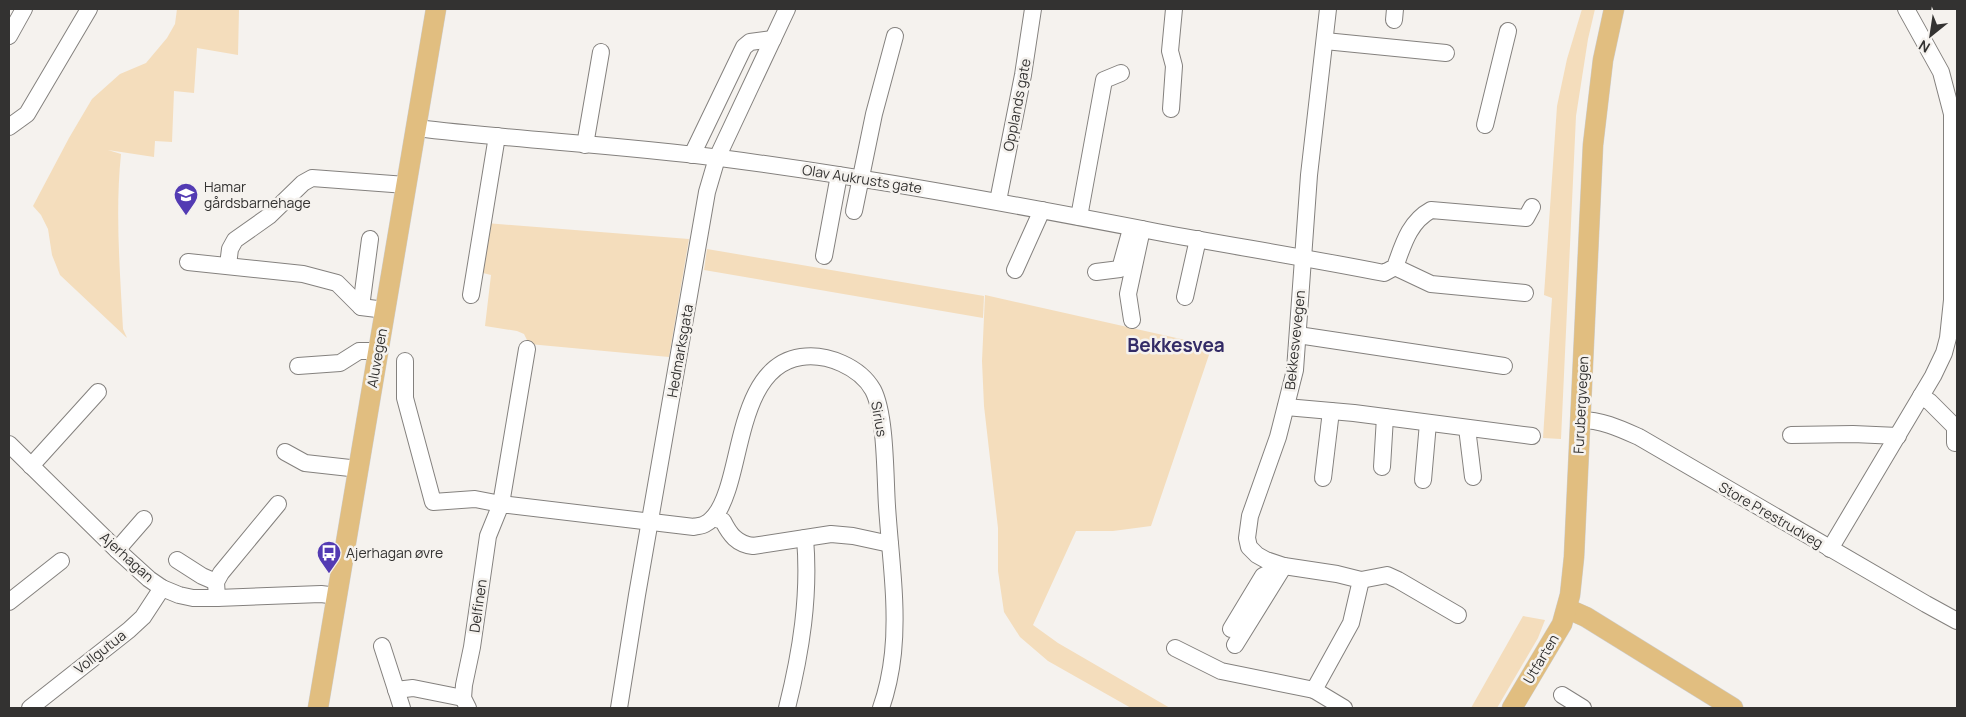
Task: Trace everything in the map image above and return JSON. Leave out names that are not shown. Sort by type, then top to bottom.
[{"type":"main road","name":"Aluvegen","points":[[318,708],[436,9]]},
{"type":"main road","name":"Furubergvegen","points":[[1568,608],[1574,557],[1593,145],[1603,60],[1614,9]]},
{"type":"main road","name":"Utfarten","points":[[1512,708],[1562,624],[1568,608]]},
{"type":"main road","points":[[1568,608],[1586,617],[1733,708]]},
{"type":"street","points":[[9,36],[24,9]]},
{"type":"street","points":[[9,127],[27,114],[89,9]]},
{"type":"street","name":"Hedmarksgata","points":[[620,708],[649,522],[705,201],[717,158],[788,9]]},
{"type":"street","name":"Opplands gate","points":[[998,201],[1023,75],[1033,9]]},
{"type":"street","points":[[1171,109],[1174,66],[1170,51],[1174,9]]},
{"type":"street","name":"Bekkesvevegen","points":[[1328,9],[1309,175],[1295,370],[1278,437],[1250,516],[1248,530],[1249,547],[1266,560],[1284,566],[1337,574],[1361,580],[1389,576],[1458,615]]},
{"type":"street","points":[[1830,549],[1922,396],[1944,353],[1948,338],[1951,307],[1952,114],[1941,72],[1906,9]]},
{"type":"street","points":[[1486,125],[1508,31]]},
{"type":"street","points":[[854,211],[874,114],[895,36]]},
{"type":"street","points":[[692,155],[744,46],[750,42],[773,40]]},
{"type":"street","points":[[1324,41],[1446,53]]},
{"type":"street","points":[[585,145],[601,52]]},
{"type":"street","points":[[1079,217],[1104,80],[1121,73]]},
{"type":"street","name":"Olav Aukrusts gate","points":[[416,128],[692,155],[839,175],[998,201],[1384,273],[1395,267]]},
{"type":"street","points":[[471,295],[497,136]]},
{"type":"street","points":[[824,256],[839,175]]},
{"type":"street","points":[[228,265],[230,250],[236,240],[269,216],[303,183],[312,178],[406,184]]},
{"type":"street","points":[[1525,293],[1431,284],[1395,267],[1408,232],[1422,215],[1431,210],[1526,218],[1532,207]]},
{"type":"street","points":[[1015,270],[1042,210]]},
{"type":"street","points":[[1096,272],[1120,269],[1137,228]]},
{"type":"street","points":[[1132,320],[1128,294],[1137,228]]},
{"type":"street","points":[[361,307],[370,239]]},
{"type":"street","points":[[1185,297],[1198,239]]},
{"type":"street","points":[[188,262],[303,274],[337,283],[361,307],[386,310]]},
{"type":"street","points":[[1298,335],[1504,366]]},
{"type":"street","name":"Delfinen","points":[[466,703],[488,536],[501,504],[527,349]]},
{"type":"street","points":[[298,366],[340,363],[360,351],[378,351]]},
{"type":"street","name":"Sirius","points":[[713,518],[722,505],[730,484],[750,408],[757,389],[767,375],[782,364],[800,357],[821,357],[839,362],[852,370],[872,389],[878,404],[885,461],[894,597],[893,653],[886,693],[881,708]]},
{"type":"street","points":[[404,361],[404,398],[433,502],[475,499],[501,504],[694,527],[705,524],[713,518],[723,521],[728,532],[735,539],[744,545],[753,546],[830,534],[854,536],[890,544]]},
{"type":"street","points":[[31,466],[98,392]]},
{"type":"street","points":[[1922,396],[1955,428],[1955,444]]},
{"type":"street","points":[[1286,407],[1428,422],[1532,436]]},
{"type":"street","points":[[1323,478],[1330,411]]},
{"type":"street","points":[[1382,467],[1385,417]]},
{"type":"street","name":"Store Prestrudveg","points":[[1580,420],[1594,420],[1616,426],[1639,437],[1957,621]]},
{"type":"street","points":[[1423,480],[1428,422]]},
{"type":"street","points":[[1467,428],[1473,476]]},
{"type":"street","points":[[1791,436],[1853,434],[1898,436]]},
{"type":"street","name":"Ajerhagan","points":[[9,444],[118,550],[149,579],[162,588],[193,598],[216,590],[337,596]]},
{"type":"street","points":[[285,452],[304,462],[359,469]]},
{"type":"street","points":[[177,560],[202,576],[216,590],[278,504]]},
{"type":"street","points":[[118,550],[144,519]]},
{"type":"street","points":[[787,708],[803,631],[806,575],[805,538]]},
{"type":"street","points":[[9,602],[61,560]]},
{"type":"street","points":[[1231,629],[1263,576],[1284,566]]},
{"type":"street","points":[[1235,646],[1284,566]]},
{"type":"street","points":[[1314,690],[1351,623],[1361,580]]},
{"type":"street","name":"Vollgutua","points":[[30,708],[129,630],[143,617],[162,588]]},
{"type":"street","points":[[382,646],[402,708]]},
{"type":"street","points":[[1175,648],[1221,671],[1314,690],[1344,708]]},
{"type":"street","points":[[396,690],[414,688],[466,703]]},
{"type":"street","points":[[1562,695],[1583,708]]},
{"type":"shaded area","points":[[177,9],[239,9],[238,55],[197,48],[194,93],[174,91],[172,142],[155,141],[154,157],[108,150],[121,154],[118,198],[119,242],[123,329],[127,338],[60,275],[52,255],[48,229],[41,215],[33,206],[92,99],[120,74],[146,63],[167,38],[175,24]]},
{"type":"shaded area","points":[[1582,9],[1595,9],[1588,39],[1576,116],[1561,439],[1543,438],[1552,298],[1544,295],[1557,106],[1567,59]]},
{"type":"shaded area","points":[[486,223],[689,239],[669,357],[529,344],[524,334],[517,331],[485,326],[491,275],[479,272]]},
{"type":"shaded area","points":[[707,249],[984,296],[983,318],[704,270]]},
{"type":"shaded area","points":[[985,295],[1212,346],[1151,526],[1113,531],[1076,531],[1033,625],[1058,643],[1170,708],[1131,708],[1048,661],[1020,637],[1004,612],[998,571],[998,528],[984,406],[982,361]]},
{"type":"shaded area","points":[[1523,616],[1545,620],[1538,638],[1497,708],[1471,708]]},
{"type":"place","name":"Hamar gårdsbarnehage","points":[[186,216]]},
{"type":"place","name":"Ajerhagan øvre","points":[[329,574]]},
{"type":"district","name":"Bekkesvea","points":[[1176,345]]}]
